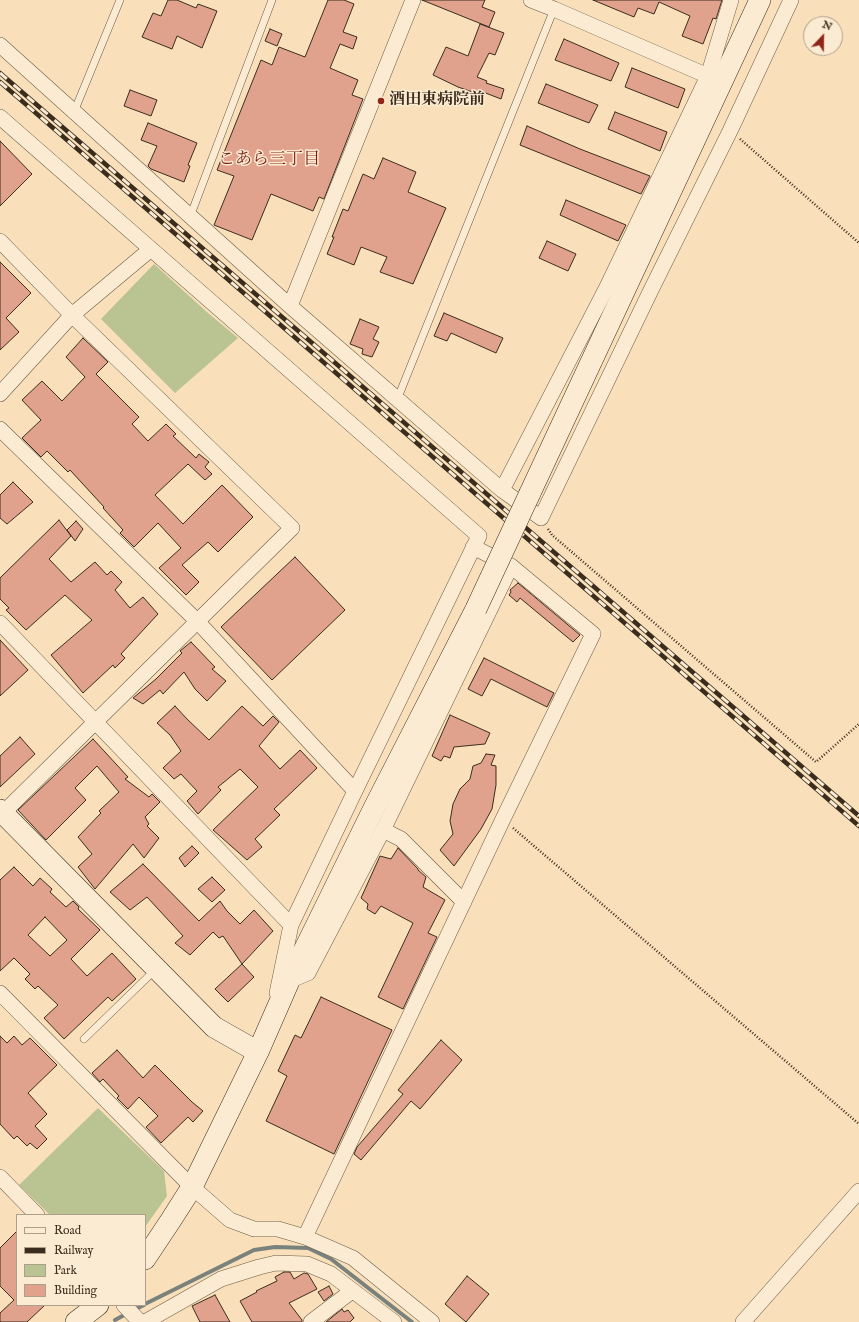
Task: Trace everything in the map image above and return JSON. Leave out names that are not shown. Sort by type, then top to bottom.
[{"type":"street","points":[[290,306],[413,0]]},
{"type":"street","points":[[531,0],[708,76]]},
{"type":"street","points":[[502,490],[607,287],[708,76],[731,0]]},
{"type":"street","points":[[146,1258],[192,1187],[258,1052],[289,981],[375,806],[476,608],[760,0]]},
{"type":"street","points":[[0,45],[190,217],[397,400],[502,490],[541,518],[654,283],[730,131],[791,0]]},
{"type":"street","points":[[0,117],[479,536],[472,547],[291,925],[271,1020]]},
{"type":"street","points":[[0,241],[72,315],[292,528],[1,813],[214,1027],[258,1052]]},
{"type":"street","points":[[0,394],[72,315],[151,249]]},
{"type":"street","points":[[0,429],[197,621],[355,791]]},
{"type":"street","points":[[305,1237],[503,819],[593,634],[511,566],[472,547]]},
{"type":"street","points":[[289,981],[308,973],[383,830],[511,566]]},
{"type":"street","points":[[0,623],[291,925]]},
{"type":"street","points":[[383,830],[401,839],[464,902]]},
{"type":"street","points":[[0,993],[192,1187],[230,1220],[254,1229],[278,1229],[305,1237],[353,1258],[395,1296],[432,1322]]},
{"type":"street","points":[[0,1177],[36,1214]]},
{"type":"street","points":[[743,1322],[859,1190]]},
{"type":"street","points":[[125,1306],[141,1321],[221,1279],[259,1266],[276,1263],[307,1264],[331,1274],[394,1322]]},
{"type":"street","points":[[311,1322],[352,1291]]},
{"type":"street","points":[[382,1312],[395,1296]]},
{"type":"street","points":[[76,1322],[97,1306]]},
{"type":"lane","points":[[74,112],[120,0]]},
{"type":"lane","points":[[190,217],[272,0]]},
{"type":"lane","points":[[397,400],[554,9]]},
{"type":"lane","points":[[84,1039],[156,969]]},
{"type":"path","points":[[730,131],[859,243]]},
{"type":"path","points":[[541,518],[552,535],[816,762],[859,724]]},
{"type":"path","points":[[503,819],[859,1124]]},
{"type":"green space","points":[[154,264],[238,338],[175,393],[101,319]]},
{"type":"green space","points":[[98,1108],[164,1171],[167,1196],[146,1226],[146,1214],[49,1214],[19,1185]]},
{"type":"building","points":[[168,0],[177,0],[196,8],[198,4],[217,11],[202,48],[177,36],[172,49],[142,37],[153,13],[161,16]]},
{"type":"building","points":[[328,0],[344,0],[354,4],[343,32],[357,37],[353,49],[340,44],[330,68],[358,80],[352,95],[363,99],[324,199],[319,197],[313,211],[271,194],[252,240],[214,225],[234,176],[217,170],[261,60],[272,65],[279,47],[305,57]]},
{"type":"building","points":[[422,0],[485,0],[482,7],[495,12],[489,27]]},
{"type":"building","points":[[593,0],[722,0],[716,19],[713,18],[703,44],[682,36],[690,16],[659,2],[654,14],[638,8],[634,17]]},
{"type":"building","points":[[480,24],[504,33],[495,55],[489,53],[477,77],[487,81],[486,83],[504,89],[501,99],[483,92],[481,95],[458,87],[433,75],[446,47],[468,56]]},
{"type":"building","points":[[270,29],[282,34],[277,46],[265,41]]},
{"type":"building","points":[[564,39],[619,63],[611,81],[555,60]]},
{"type":"building","points":[[632,68],[685,89],[678,108],[625,87]]},
{"type":"building","points":[[546,84],[598,105],[589,123],[538,103]]},
{"type":"building","points":[[130,90],[157,100],[151,116],[124,106]]},
{"type":"building","points":[[615,112],[667,132],[660,151],[608,129]]},
{"type":"building","points":[[148,123],[197,143],[188,165],[190,166],[184,182],[151,169],[148,166],[157,146],[141,140]]},
{"type":"building","points":[[527,126],[580,149],[650,176],[641,194],[520,145]]},
{"type":"building","points":[[0,141],[32,174],[0,206]]},
{"type":"building","points":[[383,158],[416,172],[408,192],[446,208],[413,284],[380,272],[387,257],[361,247],[354,265],[327,254],[343,209],[348,211],[363,174],[374,179]]},
{"type":"building","points":[[566,200],[626,225],[618,241],[560,215]]},
{"type":"building","points":[[547,241],[576,254],[568,271],[539,258]]},
{"type":"building","points":[[0,262],[31,293],[6,318],[19,332],[0,350]]},
{"type":"building","points":[[444,313],[503,338],[496,353],[451,333],[447,341],[434,336]]},
{"type":"building","points":[[360,319],[379,327],[373,339],[379,342],[372,357],[362,354],[363,349],[350,344]]},
{"type":"building","points":[[83,338],[108,362],[96,374],[139,417],[132,424],[148,441],[166,424],[176,434],[173,436],[196,458],[199,454],[209,462],[205,467],[212,474],[205,480],[188,464],[155,495],[183,524],[222,485],[253,517],[218,552],[208,542],[182,565],[199,582],[186,595],[159,568],[181,548],[158,523],[134,547],[120,533],[123,530],[103,508],[104,507],[70,470],[68,472],[47,451],[41,457],[22,438],[41,420],[22,400],[42,381],[62,401],[85,377],[66,357]]},
{"type":"building","points":[[13,482],[33,502],[7,524],[0,518],[0,495]]},
{"type":"building","points":[[59,520],[71,536],[49,559],[71,582],[95,562],[107,575],[111,571],[122,582],[115,590],[130,608],[143,597],[158,614],[121,654],[125,658],[115,668],[113,665],[83,693],[51,655],[92,620],[65,595],[26,630],[6,610],[9,608],[0,599],[0,578]]},
{"type":"building","points":[[76,521],[83,529],[75,541],[67,530]]},
{"type":"building","points":[[295,557],[345,610],[272,680],[221,627]]},
{"type":"building","points":[[518,583],[580,635],[573,642],[520,598],[517,602],[509,595],[511,592],[510,590]]},
{"type":"building","points":[[0,640],[28,670],[0,696]]},
{"type":"building","points":[[191,642],[215,667],[212,669],[226,681],[207,701],[195,689],[184,672],[163,694],[160,690],[143,704],[133,698],[156,679],[182,653],[180,651]]},
{"type":"building","points":[[484,658],[554,693],[547,707],[491,679],[482,696],[468,689]]},
{"type":"building","points":[[175,706],[209,740],[242,706],[263,726],[273,716],[279,722],[259,746],[280,769],[300,750],[317,768],[274,809],[280,815],[255,839],[262,847],[247,860],[213,830],[258,787],[240,769],[218,787],[221,790],[198,814],[187,801],[197,791],[181,774],[174,779],[163,768],[181,751],[170,735],[157,723]]},
{"type":"building","points":[[450,715],[490,733],[485,744],[454,747],[450,758],[444,756],[441,761],[432,756]]},
{"type":"building","points":[[20,737],[35,754],[0,787],[0,756]]},
{"type":"building","points":[[93,739],[128,777],[125,779],[149,797],[152,794],[160,802],[145,817],[149,824],[147,826],[159,838],[144,858],[133,844],[95,889],[78,867],[92,854],[78,837],[101,813],[99,811],[119,792],[97,766],[75,788],[86,800],[46,840],[18,810]]},
{"type":"building","points":[[486,754],[495,755],[491,765],[496,766],[496,785],[492,809],[481,829],[454,866],[440,850],[453,834],[450,821],[453,804],[460,789],[470,779],[473,766],[481,763]]},
{"type":"building","points":[[192,846],[199,853],[185,867],[179,858]]},
{"type":"building","points":[[398,848],[426,877],[423,887],[445,900],[428,933],[437,937],[403,1009],[378,997],[413,923],[381,906],[375,914],[367,909],[368,904],[361,898],[380,856],[391,859]]},
{"type":"building","points":[[143,864],[199,921],[220,901],[227,911],[240,924],[254,910],[273,931],[242,964],[223,936],[219,938],[213,932],[190,955],[175,943],[183,936],[147,897],[130,910],[110,892]]},
{"type":"building","points":[[14,867],[33,886],[40,878],[52,889],[50,892],[66,907],[73,901],[79,907],[78,909],[100,930],[71,959],[87,976],[112,953],[136,979],[112,1001],[108,997],[64,1039],[44,1018],[58,1005],[38,986],[35,989],[25,979],[30,974],[14,958],[0,971],[0,880]],"holes":[[[45,917],[67,940],[50,956],[28,935]]]},
{"type":"building","points":[[212,877],[225,890],[212,902],[198,889]]},
{"type":"building","points":[[242,964],[254,977],[228,1002],[215,989]]},
{"type":"building","points":[[321,997],[392,1030],[334,1154],[266,1121],[287,1076],[278,1071],[295,1035],[301,1038]]},
{"type":"building","points":[[0,1036],[7,1043],[14,1036],[22,1045],[30,1038],[57,1065],[28,1093],[47,1114],[35,1126],[47,1139],[37,1149],[30,1143],[27,1146],[17,1136],[14,1139],[0,1124]]},
{"type":"building","points":[[441,1040],[462,1060],[420,1109],[411,1101],[361,1160],[354,1154],[357,1147],[403,1094],[398,1090]]},
{"type":"building","points":[[117,1050],[143,1078],[155,1065],[203,1111],[193,1122],[188,1117],[161,1143],[146,1127],[158,1116],[139,1097],[128,1109],[117,1098],[119,1096],[103,1079],[100,1082],[92,1073]]},
{"type":"building","points":[[16,1232],[16,1306],[44,1306],[27,1322],[0,1322],[0,1313],[14,1300],[0,1286],[0,1248]]},
{"type":"building","points":[[284,1272],[290,1272],[294,1279],[304,1273],[308,1274],[317,1289],[289,1303],[302,1322],[252,1322],[240,1301],[277,1281],[275,1277]]},
{"type":"building","points":[[467,1276],[489,1294],[466,1322],[445,1304]]},
{"type":"building","points":[[329,1286],[333,1294],[324,1301],[318,1292]]},
{"type":"building","points":[[215,1295],[230,1322],[200,1322],[192,1306]]},
{"type":"building","points":[[342,1309],[344,1312],[348,1310],[354,1318],[350,1322],[326,1322]]},
{"type":"waterway","points":[[146,1304],[254,1250],[275,1247],[308,1248],[331,1259],[412,1322]]},
{"type":"waterway","points":[[134,1310],[142,1306]]},
{"type":"waterway","points":[[115,1320],[128,1313]]},
{"type":"railway","points":[[0,73],[859,816]]},
{"type":"railway","points":[[0,82],[859,826]]},
{"type":"place","name":"酒田東病院前","points":[[381,101]]},
{"type":"district","name":"こあら三丁目","points":[[269,161]]}]
